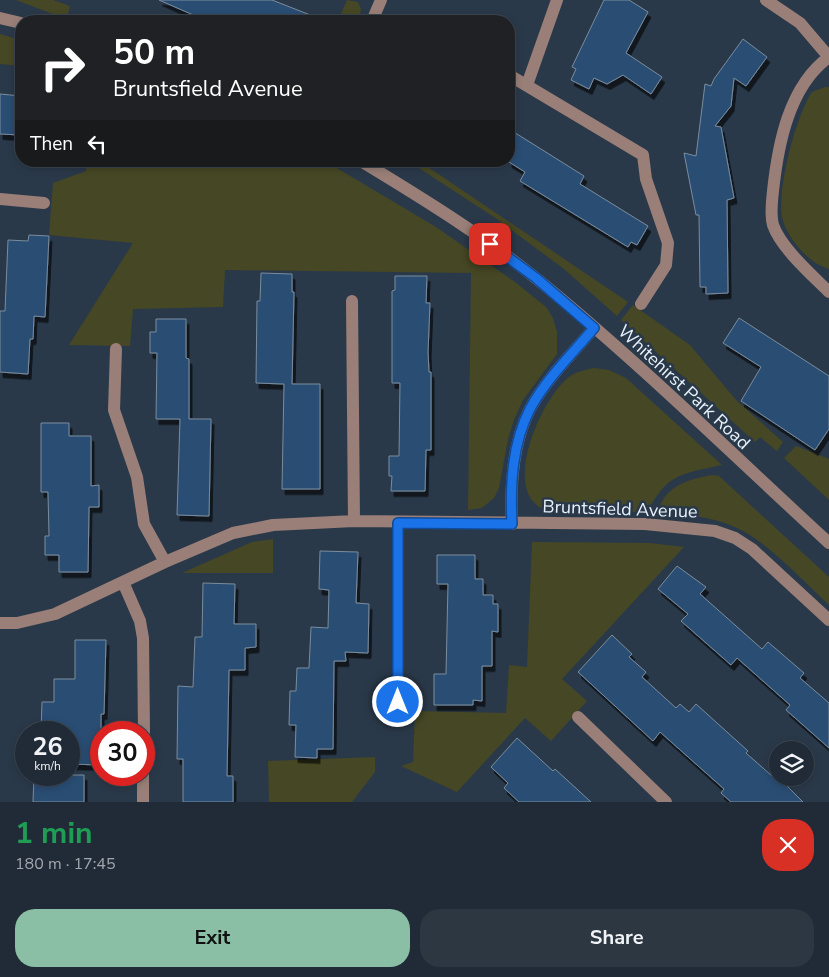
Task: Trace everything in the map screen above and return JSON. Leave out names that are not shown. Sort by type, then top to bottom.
[{"type":"street","points":[[375,15],[381,0]]},
{"type":"street","points":[[527,84],[557,0]]},
{"type":"street","points":[[766,0],[800,23],[829,57],[818,64],[790,111],[782,134],[771,216],[777,234],[829,292]]},
{"type":"street","points":[[0,18],[15,22]]},
{"type":"street","points":[[515,78],[643,155],[646,179],[668,243],[666,265],[641,304]]},
{"type":"street","name":"Whitehirst Park Road","points":[[371,167],[459,221],[536,278],[594,328],[829,543]]},
{"type":"street","points":[[0,199],[44,203]]},
{"type":"street","points":[[352,301],[354,521]]},
{"type":"street","points":[[512,524],[513,472],[521,430],[531,407],[545,387],[594,328]]},
{"type":"street","points":[[116,349],[114,410],[137,477],[144,524],[166,562]]},
{"type":"street","name":"Bruntsfield Avenue","points":[[0,624],[17,623],[55,614],[166,562],[241,531],[274,525],[354,521],[675,526],[715,531],[735,538],[752,549],[829,620]]},
{"type":"street","points":[[398,523],[398,720]]},
{"type":"street","points":[[123,582],[140,621],[143,638],[144,721]]},
{"type":"street","points":[[578,717],[666,802]]},
{"type":"street","points":[[143,786],[143,802]]},
{"type":"green space","points":[[16,0],[53,0],[70,6],[68,14],[71,15],[55,15]]},
{"type":"green space","points":[[347,0],[358,2],[361,9],[360,15],[341,15]]},
{"type":"green space","points":[[0,34],[15,38],[15,65],[0,64]]},
{"type":"green space","points":[[829,87],[829,269],[806,256],[793,241],[784,225],[781,205],[785,171],[800,117],[812,92]]},
{"type":"green space","points":[[86,167],[335,167],[436,227],[515,282],[546,307],[553,318],[557,332],[557,354],[523,400],[514,420],[508,439],[499,488],[494,498],[482,508],[468,510],[471,273],[225,270],[223,307],[133,309],[130,346],[69,345],[133,243],[49,235],[53,183],[86,171]]},
{"type":"green space","points":[[417,167],[428,167],[628,302],[617,316],[564,269],[494,217]]},
{"type":"green space","points":[[633,305],[690,345],[736,400],[783,442],[777,451],[760,437],[755,442],[621,320]]},
{"type":"green space","points":[[594,368],[609,370],[626,378],[722,465],[686,474],[669,482],[662,489],[647,512],[556,512],[537,505],[527,491],[525,472],[528,449],[536,426],[547,404],[560,386],[572,375]]},
{"type":"green space","points":[[796,446],[829,459],[829,500],[784,458]]},
{"type":"green space","points":[[712,475],[719,476],[829,577],[829,605],[773,552],[749,534],[718,521],[689,515],[658,513],[665,497],[678,486],[694,479]]},
{"type":"green space","points":[[273,539],[273,573],[182,573],[252,542]]},
{"type":"green space","points":[[532,542],[650,543],[684,547],[562,679],[587,701],[551,741],[525,718],[457,792],[401,766],[413,762],[415,711],[506,713],[509,665],[527,667]]},
{"type":"green space","points":[[375,757],[375,772],[352,802],[269,802],[268,761]]},
{"type":"building","points":[[159,0],[272,0],[310,15],[193,15]]},
{"type":"building","points":[[604,0],[629,0],[648,12],[626,53],[662,77],[651,94],[623,75],[607,84],[594,78],[589,89],[571,80],[576,69],[572,67]]},
{"type":"building","points":[[743,39],[767,57],[746,86],[734,78],[731,106],[715,126],[721,127],[734,198],[727,200],[728,293],[706,294],[706,287],[700,287],[699,215],[696,215],[684,153],[696,156],[705,84],[711,86]]},
{"type":"building","points":[[0,94],[15,95],[15,135],[0,134]]},
{"type":"building","points":[[515,133],[584,176],[580,184],[648,226],[637,245],[631,242],[628,247],[520,181],[525,172],[515,166]]},
{"type":"building","points":[[29,235],[49,236],[45,317],[34,316],[33,339],[30,339],[28,374],[0,372],[0,311],[5,311],[8,240],[28,241]]},
{"type":"building","points":[[261,273],[292,274],[292,292],[294,292],[292,384],[320,384],[320,489],[282,489],[284,384],[256,383],[257,301],[260,301]]},
{"type":"building","points":[[395,276],[427,276],[426,303],[430,303],[428,352],[429,372],[431,372],[431,450],[426,450],[425,491],[391,491],[392,476],[389,476],[389,456],[399,456],[400,383],[392,383],[392,291],[395,290]]},
{"type":"building","points":[[739,318],[829,376],[829,429],[815,450],[741,401],[761,367],[723,343]]},
{"type":"building","points":[[156,319],[186,319],[186,358],[189,359],[189,419],[211,419],[209,516],[177,515],[180,419],[156,419],[157,353],[150,353],[150,332],[156,332]]},
{"type":"building","points":[[41,423],[69,423],[69,436],[91,436],[91,486],[99,485],[99,507],[89,507],[88,572],[59,572],[59,555],[45,555],[45,536],[49,536],[48,492],[41,492]]},
{"type":"building","points":[[320,551],[358,552],[356,603],[369,604],[368,653],[345,652],[346,661],[334,661],[333,749],[317,749],[317,758],[295,757],[296,725],[289,725],[290,691],[296,691],[297,668],[309,668],[311,627],[328,628],[329,590],[319,589]]},
{"type":"building","points":[[437,555],[475,555],[475,579],[483,579],[483,595],[493,595],[493,604],[498,604],[498,632],[492,631],[492,666],[482,666],[482,701],[473,700],[473,705],[434,705],[434,674],[446,674],[448,584],[437,584]]},
{"type":"building","points":[[677,566],[706,587],[700,594],[762,649],[768,642],[804,673],[800,678],[829,703],[829,748],[786,710],[790,705],[737,658],[731,665],[681,621],[688,614],[658,589]]},
{"type":"building","points":[[203,583],[235,584],[234,624],[256,624],[256,647],[245,648],[245,670],[229,670],[227,776],[233,776],[233,802],[183,802],[183,759],[177,759],[178,686],[193,687],[195,637],[202,637]]},
{"type":"building","points":[[612,635],[632,654],[629,657],[646,672],[642,677],[676,708],[680,704],[689,712],[696,704],[748,751],[746,753],[769,773],[769,786],[787,786],[803,802],[731,802],[721,793],[724,789],[660,732],[653,741],[578,672]]},
{"type":"building","points":[[75,640],[106,640],[104,714],[101,714],[101,721],[90,721],[90,765],[80,764],[80,721],[41,721],[42,702],[54,702],[54,679],[75,679]]},
{"type":"building","points":[[517,738],[591,802],[519,802],[504,788],[508,783],[491,767]]},
{"type":"building","points":[[80,775],[84,775],[84,802],[33,802],[34,786],[80,786]]},
{"type":"route","points":[[398,702],[398,523],[512,524],[513,472],[521,430],[531,407],[545,387],[594,328],[536,278],[490,244]]}]
